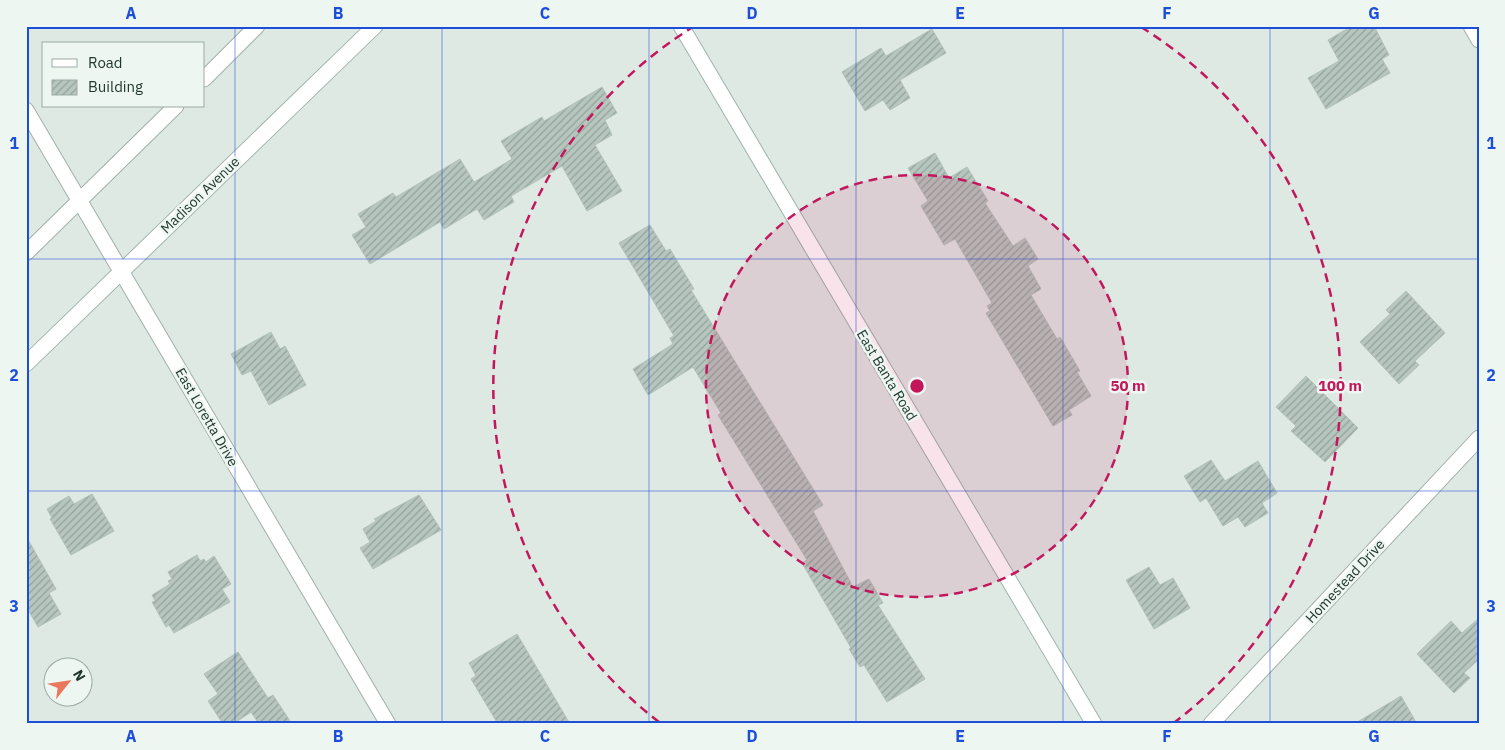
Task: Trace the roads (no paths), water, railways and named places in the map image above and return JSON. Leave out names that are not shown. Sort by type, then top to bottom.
[{"type":"street","points":[[205,78],[257,26]]},
{"type":"street","name":"Madison Avenue","points":[[26,364],[374,26]]},
{"type":"street","name":"East Banta Road","points":[[681,26],[1094,724]]},
{"type":"street","points":[[1470,26],[1479,40]]},
{"type":"street","points":[[26,253],[174,108]]},
{"type":"street","name":"East Loretta Drive","points":[[26,110],[388,724]]},
{"type":"street","name":"Homestead Drive","points":[[1210,724],[1479,438]]}]
